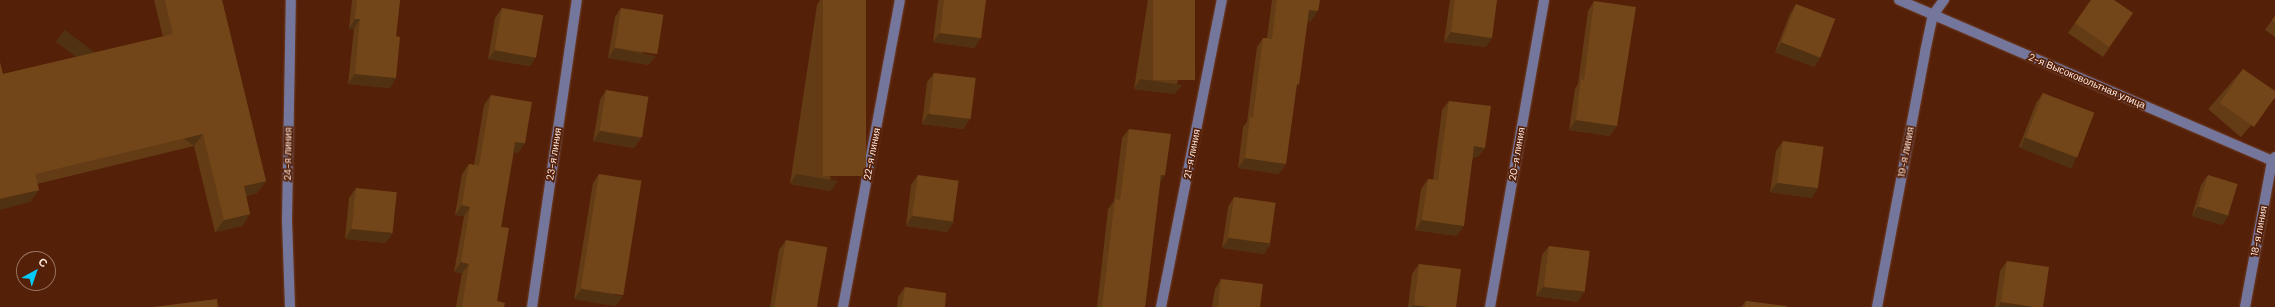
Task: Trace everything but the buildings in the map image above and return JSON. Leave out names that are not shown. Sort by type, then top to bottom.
[{"type":"street","name":"24-я линия","points":[[290,307],[287,220],[291,0]]},
{"type":"street","name":"23-я линия","points":[[532,307],[577,0]]},
{"type":"street","name":"22-я линия","points":[[843,307],[900,0]]},
{"type":"street","name":"21-я линия","points":[[1161,307],[1222,0]]},
{"type":"street","name":"20-я линия","points":[[1490,307],[1544,0]]},
{"type":"street","name":"2-я Высоковольтная улица","points":[[1899,0],[2274,160]]},
{"type":"street","name":"19-я линия","points":[[1877,307],[1934,15],[1944,0]]},
{"type":"street","name":"18-я линия","points":[[2245,307],[2274,160]]}]
